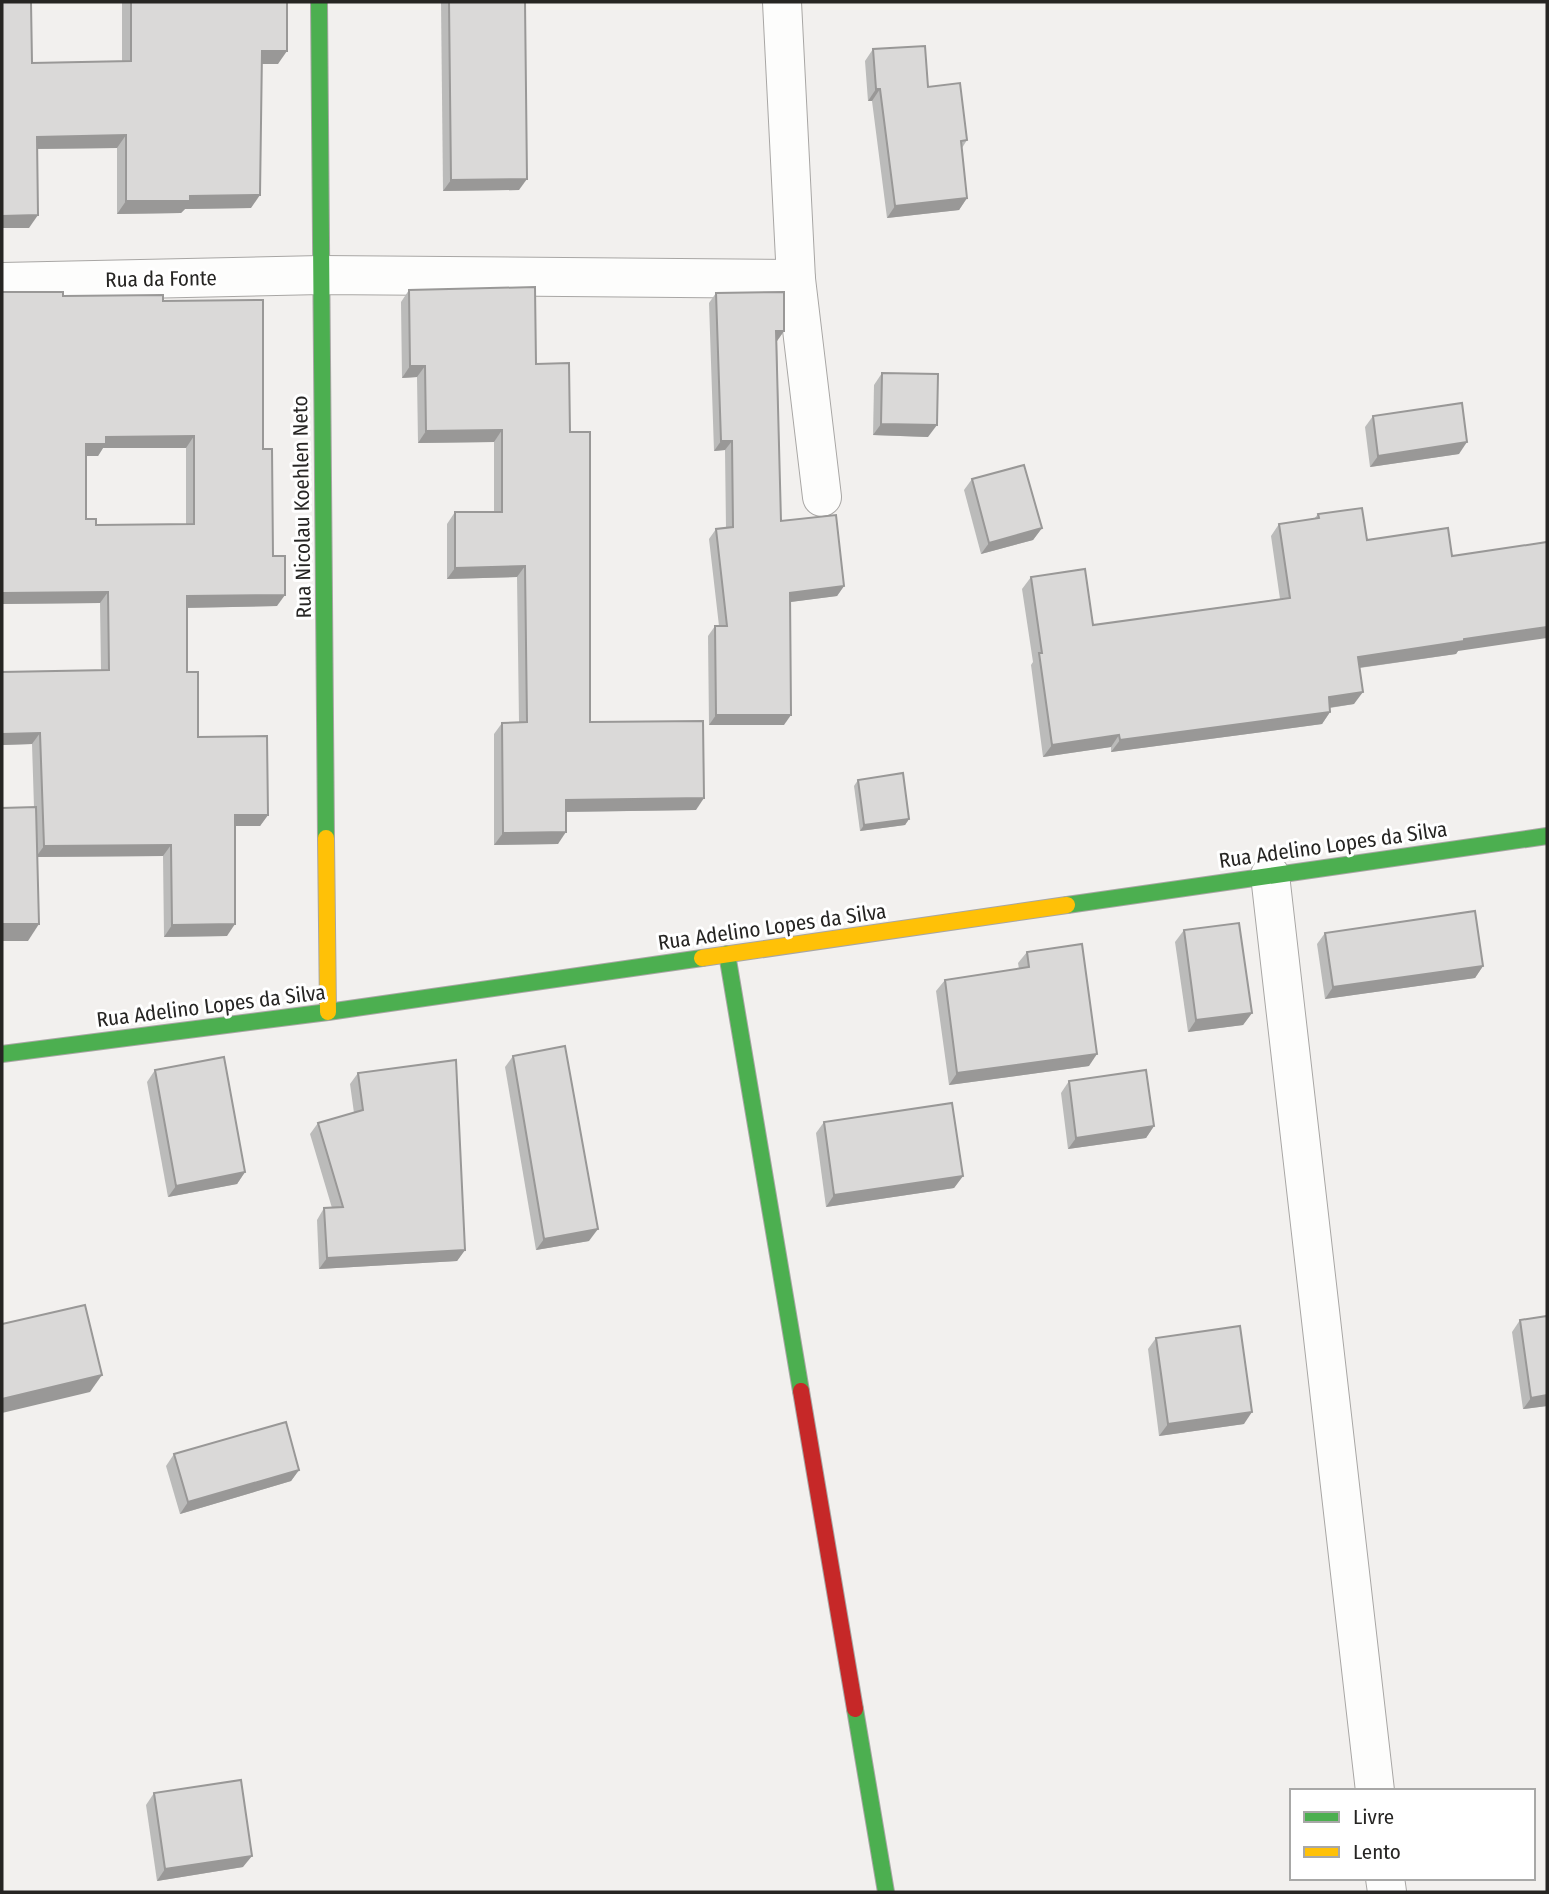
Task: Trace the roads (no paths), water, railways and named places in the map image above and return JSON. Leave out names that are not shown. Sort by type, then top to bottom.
[{"type":"street","name":"Rua Nicolau Koehlen Neto","points":[[319,2],[328,1012]]},
{"type":"street","points":[[782,2],[796,279],[822,497]]},
{"type":"street","name":"Rua da Fonte","points":[[2,282],[321,275],[796,279]]},
{"type":"street","name":"Rua Adelino Lopes da Silva","points":[[2,1054],[328,1012],[1547,836]]},
{"type":"street","points":[[1270,875],[1375,1789]]},
{"type":"street","points":[[727,954],[886,1892]]}]
